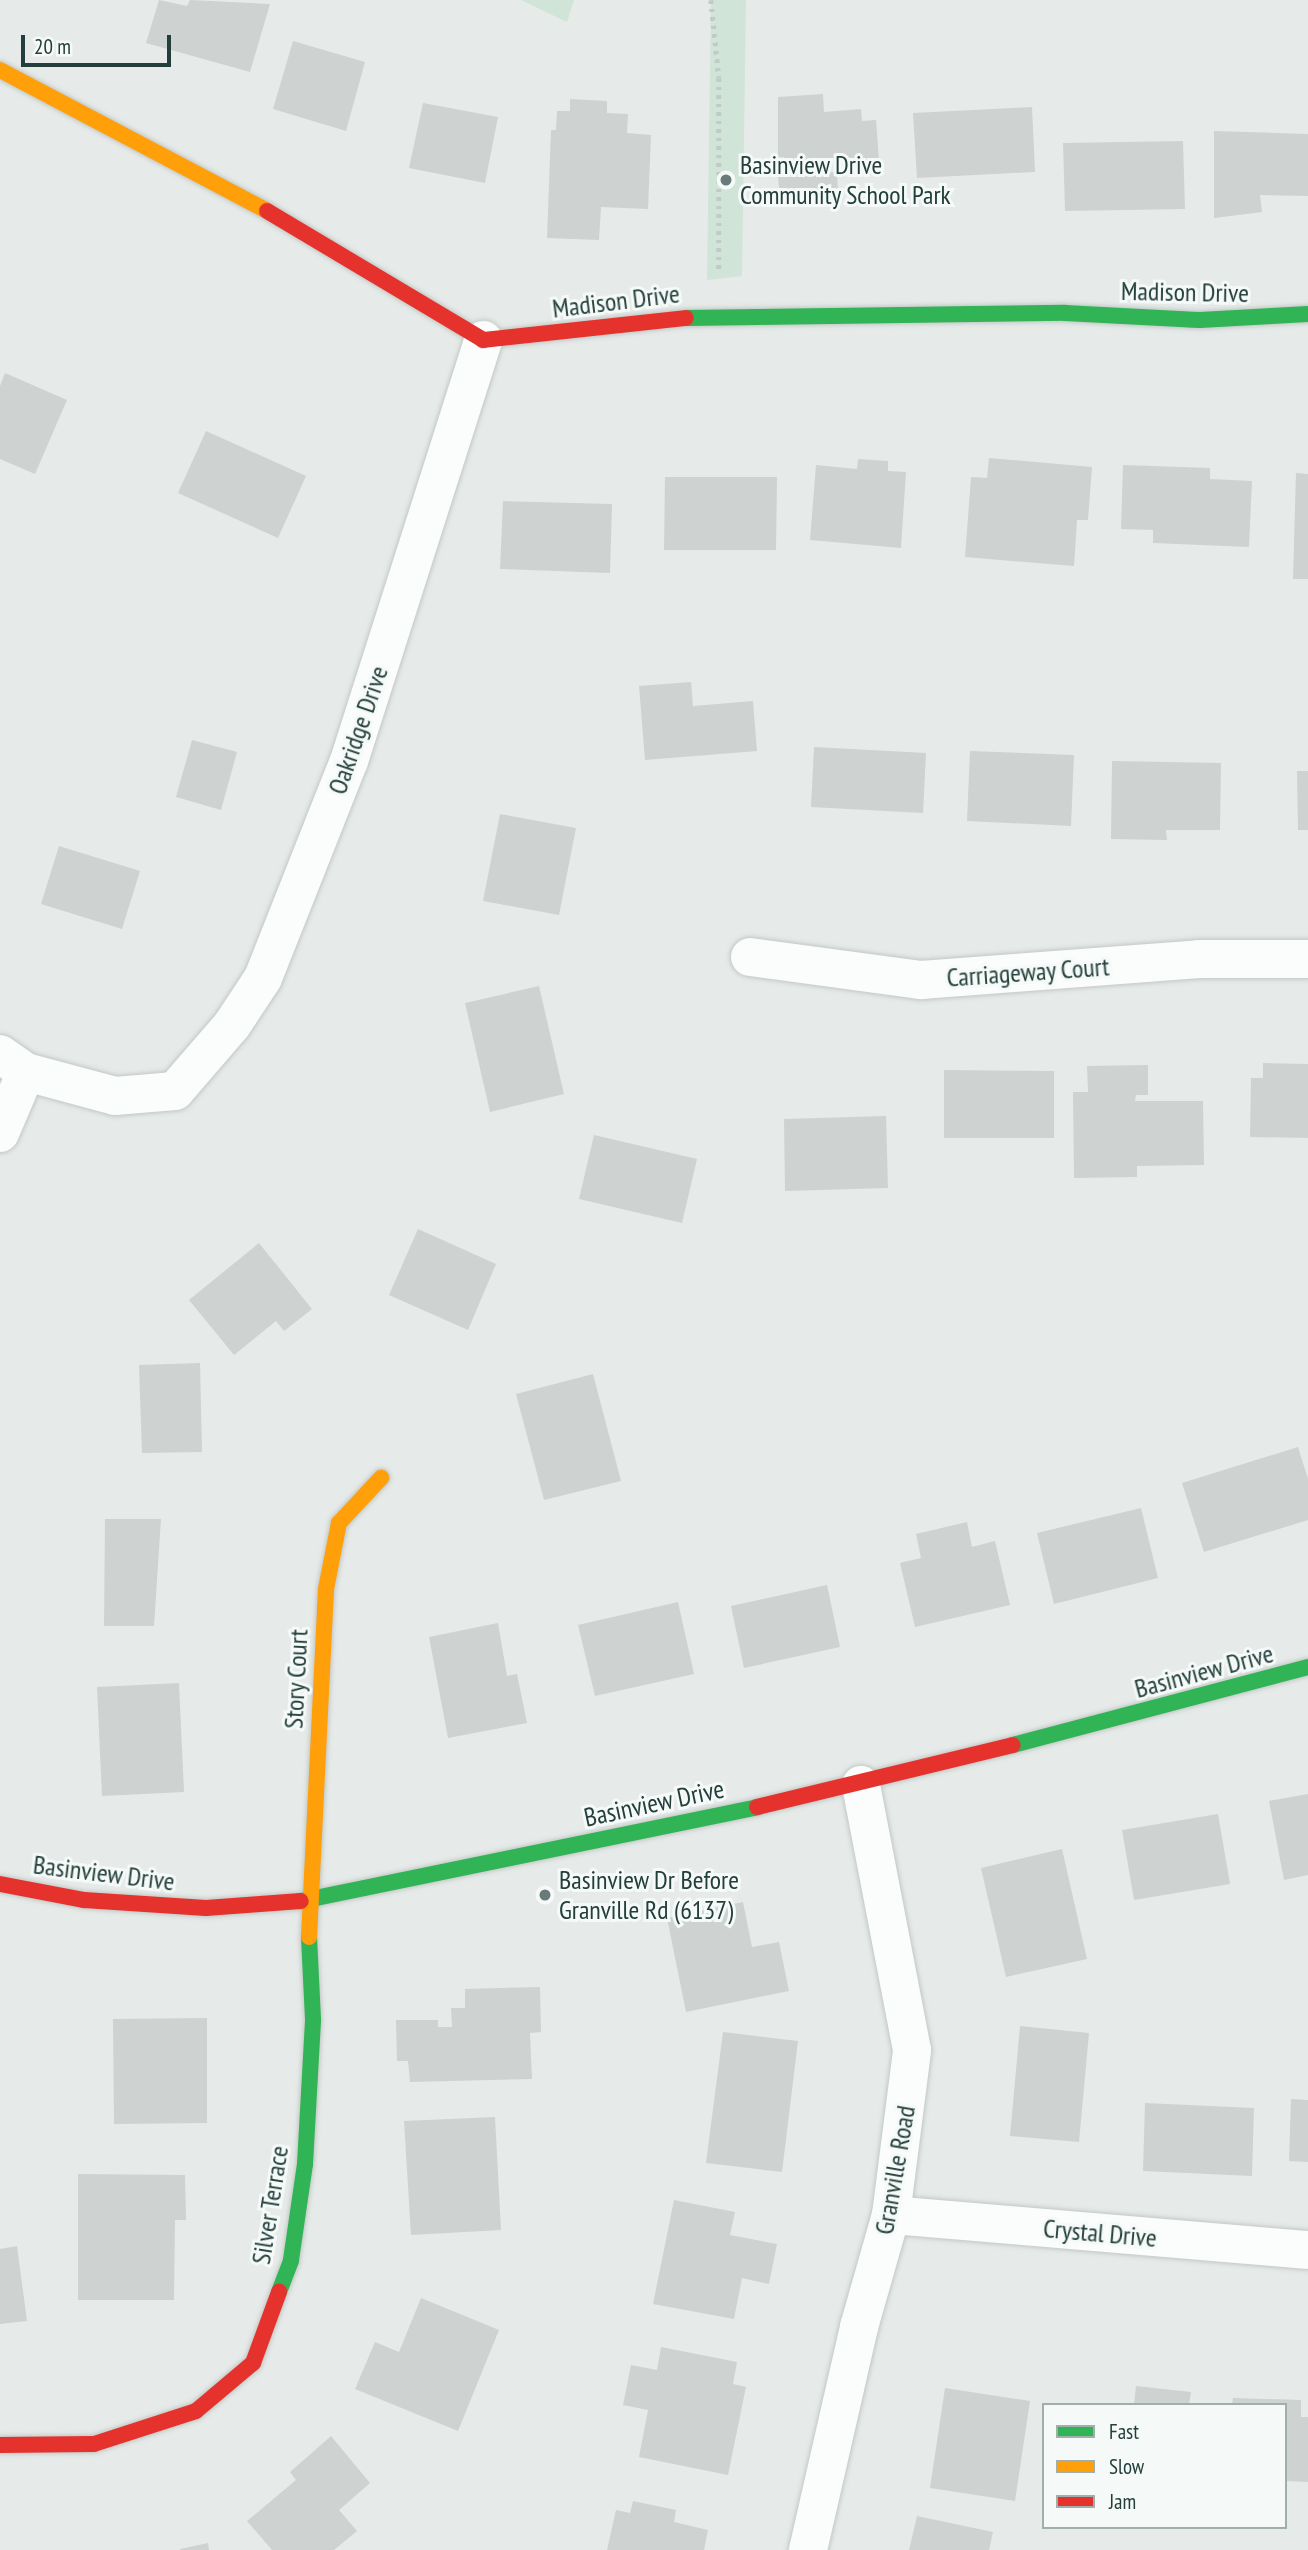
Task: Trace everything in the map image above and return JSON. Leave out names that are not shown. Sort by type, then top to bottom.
[{"type":"street","points":[[0,70],[285,220],[483,340]]},
{"type":"street","name":"Madison Drive","points":[[483,340],[718,314],[1065,313],[1200,320],[1308,314]]},
{"type":"street","name":"Oakridge Drive","points":[[13,1063],[115,1096],[175,1091],[232,1025],[263,978],[349,761],[483,340]]},
{"type":"street","name":"Carriageway Court","points":[[750,957],[921,980],[1199,958],[1308,959]]},
{"type":"street","points":[[0,1133],[13,1063]]},
{"type":"street","name":"Story Court","points":[[307,1901],[326,1589],[339,1523],[381,1478]]},
{"type":"street","name":"Basinview Drive","points":[[0,1884],[84,1900],[205,1908],[307,1901],[861,1785],[1308,1667]]},
{"type":"street","name":"Granville Road","points":[[808,2550],[859,2328],[891,2216],[912,2050],[861,1785]]},
{"type":"street","name":"Silver Terrace","points":[[0,2445],[94,2444],[196,2410],[253,2363],[290,2260],[305,2164],[313,2019],[307,1901]]},
{"type":"street","name":"Crystal Drive","points":[[891,2216],[1308,2250]]},
{"type":"path","points":[[711,0],[719,78],[718,314]]},
{"type":"green space","points":[[521,0],[574,0],[567,22]]},
{"type":"green space","name":"Basinview Drive Community School Park","points":[[711,0],[746,0],[742,276],[707,280]]},
{"type":"building","points":[[159,0],[187,6],[190,0],[270,4],[250,72],[146,43]]},
{"type":"building","points":[[293,41],[365,62],[346,131],[273,109]]},
{"type":"building","points":[[823,94],[824,112],[861,109],[862,121],[876,120],[879,160],[800,160],[801,174],[837,172],[838,197],[780,201],[777,164],[784,164],[784,157],[778,158],[778,97]]},
{"type":"building","points":[[570,99],[607,101],[607,113],[628,114],[627,133],[651,135],[648,209],[601,207],[599,240],[547,238],[551,130],[556,130],[557,111],[570,111]]},
{"type":"building","points":[[423,103],[498,117],[485,183],[409,168]]},
{"type":"building","points":[[1032,107],[1035,172],[917,178],[913,113]]},
{"type":"building","points":[[1214,131],[1308,134],[1308,196],[1260,195],[1262,212],[1214,218]]},
{"type":"building","points":[[1183,141],[1185,209],[1065,211],[1063,143]]},
{"type":"building","points":[[5,373],[67,400],[35,474],[0,459],[0,386]]},
{"type":"building","points":[[206,431],[306,476],[278,538],[178,493]]},
{"type":"building","points":[[989,458],[1092,467],[1088,520],[1077,520],[1074,566],[965,557],[971,477],[987,478]]},
{"type":"building","points":[[858,459],[888,461],[888,471],[906,472],[901,548],[810,540],[816,465],[857,469]]},
{"type":"building","points":[[1123,465],[1210,468],[1210,479],[1252,481],[1249,547],[1153,543],[1153,530],[1121,529]]},
{"type":"building","points":[[1296,473],[1308,474],[1308,579],[1293,579]]},
{"type":"building","points":[[665,477],[777,477],[776,550],[664,550]]},
{"type":"building","points":[[503,501],[612,504],[610,573],[500,569]]},
{"type":"building","points":[[691,682],[693,706],[753,701],[757,751],[645,760],[639,686]]},
{"type":"building","points":[[192,740],[237,752],[221,810],[176,797]]},
{"type":"building","points":[[814,747],[926,753],[923,813],[811,807]]},
{"type":"building","points":[[970,751],[1074,755],[1071,826],[967,821]]},
{"type":"building","points":[[1112,761],[1221,763],[1220,830],[1166,830],[1167,840],[1111,839]]},
{"type":"building","points":[[1297,771],[1308,771],[1308,830],[1298,830]]},
{"type":"building","points":[[500,814],[576,828],[559,915],[483,901]]},
{"type":"building","points":[[59,846],[140,871],[122,929],[41,904]]},
{"type":"building","points":[[539,986],[564,1094],[490,1112],[465,1003]]},
{"type":"building","points":[[1263,1063],[1308,1064],[1308,1138],[1250,1137],[1251,1078],[1263,1078]]},
{"type":"building","points":[[1148,1065],[1148,1095],[1136,1095],[1135,1101],[1203,1101],[1204,1165],[1137,1166],[1137,1177],[1074,1178],[1073,1092],[1088,1092],[1087,1066]]},
{"type":"building","points":[[944,1070],[1054,1071],[1054,1138],[944,1138]]},
{"type":"building","points":[[886,1116],[888,1188],[785,1191],[784,1119]]},
{"type":"building","points":[[594,1135],[697,1159],[682,1223],[579,1199]]},
{"type":"building","points":[[418,1229],[496,1264],[468,1330],[389,1295]]},
{"type":"building","points":[[259,1243],[312,1309],[284,1331],[276,1321],[234,1355],[189,1300]]},
{"type":"building","points":[[200,1363],[202,1452],[142,1453],[139,1365]]},
{"type":"building","points":[[593,1374],[621,1481],[544,1500],[516,1394]]},
{"type":"building","points":[[1298,1447],[1308,1479],[1308,1520],[1204,1552],[1182,1483]]},
{"type":"building","points":[[1141,1508],[1158,1578],[1054,1604],[1037,1533]]},
{"type":"building","points":[[105,1519],[161,1519],[154,1626],[104,1626]]},
{"type":"building","points":[[967,1522],[972,1547],[995,1541],[1010,1605],[915,1627],[900,1563],[921,1558],[916,1534]]},
{"type":"building","points":[[827,1585],[840,1647],[744,1668],[731,1606]]},
{"type":"building","points":[[678,1602],[694,1674],[595,1696],[578,1625]]},
{"type":"building","points":[[498,1623],[507,1676],[517,1674],[527,1723],[448,1738],[429,1637]]},
{"type":"building","points":[[179,1683],[184,1792],[102,1796],[97,1687]]},
{"type":"building","points":[[1308,1794],[1308,1875],[1284,1880],[1269,1801]]},
{"type":"building","points":[[1218,1814],[1230,1884],[1134,1900],[1122,1830]]},
{"type":"building","points":[[1062,1849],[1087,1959],[1006,1977],[981,1868]]},
{"type":"building","points":[[743,1902],[752,1947],[779,1942],[789,1991],[686,2012],[667,1918]]},
{"type":"building","points":[[540,1987],[541,2032],[530,2033],[532,2079],[410,2082],[408,2061],[397,2061],[396,2020],[438,2020],[438,2027],[452,2027],[451,2008],[465,2008],[465,1989]]},
{"type":"building","points":[[207,2018],[207,2123],[114,2124],[113,2019]]},
{"type":"building","points":[[1020,2026],[1089,2033],[1079,2142],[1010,2136]]},
{"type":"building","points":[[723,2032],[798,2041],[782,2172],[706,2163]]},
{"type":"building","points":[[1291,2099],[1308,2100],[1308,2162],[1289,2161]]},
{"type":"building","points":[[1145,2103],[1254,2108],[1252,2176],[1143,2171]]},
{"type":"building","points":[[495,2117],[501,2230],[411,2235],[404,2121]]},
{"type":"building","points":[[78,2174],[185,2175],[186,2220],[175,2220],[174,2300],[78,2300]]},
{"type":"building","points":[[674,2200],[735,2212],[730,2235],[777,2244],[769,2284],[742,2278],[734,2319],[653,2304]]},
{"type":"building","points":[[17,2246],[27,2321],[0,2324],[0,2249]]},
{"type":"building","points":[[421,2298],[499,2330],[458,2431],[355,2389],[375,2342],[399,2352]]},
{"type":"building","points":[[661,2347],[737,2362],[733,2384],[746,2387],[728,2475],[639,2457],[648,2410],[623,2405],[631,2365],[657,2370]]},
{"type":"building","points":[[1136,2386],[1191,2392],[1189,2403],[1134,2403]]},
{"type":"building","points":[[945,2388],[1030,2401],[1015,2501],[930,2488]]},
{"type":"building","points":[[1233,2398],[1301,2400],[1301,2417],[1308,2417],[1308,2482],[1287,2481],[1287,2403],[1232,2403]]},
{"type":"building","points":[[331,2436],[370,2483],[339,2510],[357,2531],[334,2550],[272,2550],[247,2521],[296,2480],[290,2472]]},
{"type":"building","points":[[633,2501],[676,2510],[674,2522],[708,2530],[704,2550],[607,2550],[616,2510],[630,2513]]},
{"type":"building","points":[[917,2516],[993,2532],[989,2550],[909,2550]]},
{"type":"building","points":[[208,2543],[209,2550],[180,2550],[180,2549]]},
{"type":"traffic: fast","points":[[686,318],[1065,313],[1200,320],[1308,314]]},
{"type":"traffic: fast","points":[[1013,1745],[1308,1667]]},
{"type":"traffic: fast","points":[[301,1901],[757,1807]]},
{"type":"traffic: fast","points":[[279,2292],[291,2260],[305,2164],[313,2019],[309,1937]]},
{"type":"traffic: slow","points":[[0,70],[267,211]]},
{"type":"traffic: slow","points":[[309,1937],[326,1589],[339,1523],[381,1478]]},
{"type":"traffic: jam","points":[[267,211],[483,340],[686,318]]},
{"type":"traffic: jam","points":[[757,1807],[1013,1745]]},
{"type":"traffic: jam","points":[[0,1884],[84,1900],[206,1908],[301,1901]]},
{"type":"traffic: jam","points":[[0,2445],[94,2444],[196,2411],[253,2363],[279,2292]]},
{"type":"place","name":"Basinview Drive Community School Park","points":[[726,180]]},
{"type":"place","name":"Basinview Dr Before Granville Rd (6137)","points":[[545,1895]]}]
